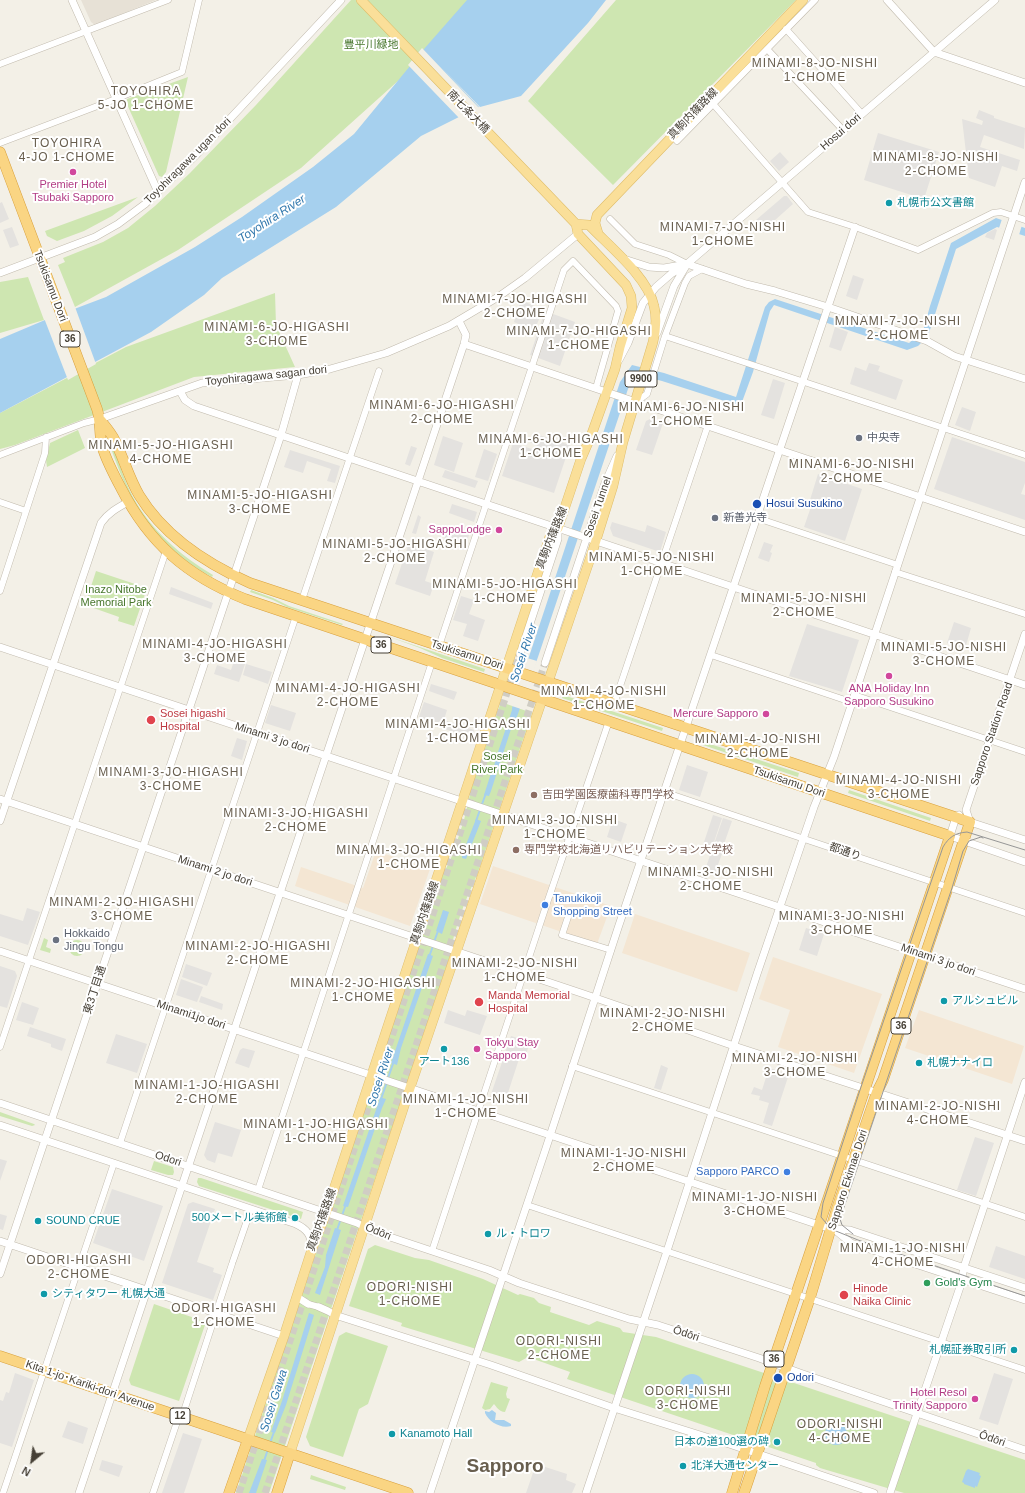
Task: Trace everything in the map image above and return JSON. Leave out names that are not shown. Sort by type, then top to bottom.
[{"type":"highway","name":"Tsukisamu Dori","points":[[0,152],[98,414],[115,440],[127,471],[139,495],[156,518],[174,536],[196,554],[234,576],[250,583],[970,822]]},
{"type":"highway","name":"Tsukisamu Dori","points":[[98,414],[102,445],[115,478],[145,529],[166,551],[188,569],[229,593],[950,836]]},
{"type":"highway","name":"Sapporo Ekimae Dori","points":[[744,1493],[810,1298],[854,1160],[877,1092],[883,1080],[970,822]]},
{"type":"highway","name":"Sapporo Ekimae Dori","points":[[732,1493],[773,1363],[950,836]]},
{"type":"highway","name":"Kita 1-jo･Kariki-dori Avenue","points":[[0,1356],[408,1493]]},
{"type":"highway","points":[[229,1493],[248,1439]]},
{"type":"highway","points":[[277,1493],[290,1453]]},
{"type":"main road","name":"南七条大橋","points":[[361,0],[576,224]]},
{"type":"main road","name":"真駒内篠路線","points":[[598,234],[595,223],[597,215],[803,0]]},
{"type":"main road","points":[[576,224],[578,234]]},
{"type":"main road","name":"9900","points":[[290,1453],[410,1088],[504,815],[596,540],[613,486],[622,442],[636,402],[637,391],[653,342],[656,314],[650,294],[638,276],[589,225],[576,224]]},
{"type":"main road","name":"真駒内篠路線","points":[[248,1439],[284,1336],[312,1249],[326,1213],[370,1075],[550,536],[558,528],[581,459],[611,393],[620,347],[631,314],[631,296],[621,279],[578,234]]},
{"type":"street","points":[[72,0],[158,192]]},
{"type":"street","points":[[0,64],[168,0]]},
{"type":"street","points":[[0,143],[182,72],[199,0]]},
{"type":"street","name":"Toyohiragawa ugan dori","points":[[0,273],[85,241],[108,230],[134,213],[158,192],[264,84],[341,0]]},
{"type":"street","points":[[677,141],[714,105],[786,28],[815,0]]},
{"type":"street","points":[[887,0],[934,52],[1025,83]]},
{"type":"street","name":"Hosui dori","points":[[687,264],[995,0]]},
{"type":"street","points":[[786,28],[862,114]]},
{"type":"street","points":[[767,49],[844,130]]},
{"type":"street","points":[[714,105],[808,212],[918,250],[994,213],[1001,212],[1013,218],[1025,220]]},
{"type":"street","points":[[586,1493],[644,1322],[711,1113],[803,838],[853,699],[1025,182]]},
{"type":"street","points":[[610,218],[635,244],[746,284],[775,290],[826,310],[927,341],[941,350],[966,360],[1025,379]]},
{"type":"street","points":[[430,1493],[595,997],[855,227]]},
{"type":"street","name":"Toyohiragawa sagan dori","points":[[0,455],[84,423],[98,414],[208,382],[298,374],[330,369],[370,359],[412,343],[459,321],[507,291],[578,234]]},
{"type":"street","points":[[621,258],[649,267],[664,268],[687,264]]},
{"type":"street","points":[[439,646],[564,270],[573,261],[616,306],[618,311],[596,388]]},
{"type":"street","points":[[615,369],[628,343],[641,307],[656,287],[671,274],[687,264]]},
{"type":"street","points":[[653,342],[676,281],[687,264]]},
{"type":"street","points":[[636,402],[647,394],[665,336],[685,283],[689,276],[702,269]]},
{"type":"street","points":[[79,1493],[464,344],[466,335],[459,321]]},
{"type":"street","points":[[665,336],[748,362],[1025,455]]},
{"type":"street","points":[[464,344],[1025,532]]},
{"type":"street","points":[[302,600],[379,371]]},
{"type":"street","name":"東3丁目通","points":[[0,1274],[282,435],[298,374]]},
{"type":"street","points":[[180,390],[185,400],[194,406],[1025,685]]},
{"type":"street","points":[[614,704],[708,425]]},
{"type":"street","points":[[0,591],[44,453],[46,437]]},
{"type":"street","name":"Sosei Tunnel","points":[[545,663],[586,537],[605,483],[622,442]]},
{"type":"street","points":[[0,502],[26,511]]},
{"type":"street","points":[[0,821],[3,800],[52,664],[100,522],[114,509],[128,502]]},
{"type":"street","points":[[757,518],[1025,614]]},
{"type":"street","points":[[520,654],[558,539],[558,528]]},
{"type":"street","points":[[0,1047],[166,551]]},
{"type":"street","points":[[120,1143],[296,616]]},
{"type":"street","name":"Sapporo Station Road","points":[[966,810],[1025,634]]},
{"type":"street","name":"Minami 3 jo dori","points":[[0,647],[1025,989]]},
{"type":"street","points":[[711,655],[1025,752]]},
{"type":"street","points":[[258,1190],[302,1052],[432,662]]},
{"type":"street","points":[[432,1251],[609,721]]},
{"type":"street","name":"都通り","points":[[664,792],[1025,913]]},
{"type":"street","name":"Minami 2 jo dori","points":[[3,800],[456,952]]},
{"type":"street","points":[[1025,840],[970,822],[966,810],[956,817],[950,836],[963,842],[1025,862]]},
{"type":"street","points":[[570,911],[562,935],[611,950]]},
{"type":"street","name":"Minami1jo dori","points":[[0,951],[410,1088]]},
{"type":"street","points":[[456,952],[595,997],[734,1046],[1025,1141]]},
{"type":"street","points":[[572,1066],[1025,1217]]},
{"type":"street","points":[[890,1493],[962,1278],[1025,1082]]},
{"type":"street","points":[[410,1088],[820,1225],[831,1229],[851,1243],[950,1276],[962,1278],[1025,1300]]},
{"type":"street","name":"Odori","points":[[0,1103],[337,1216]]},
{"type":"street","name":"Odori","points":[[0,1125],[302,1226],[308,1231],[311,1238],[312,1249]]},
{"type":"street","points":[[3,1493],[114,1163]]},
{"type":"street","points":[[527,1205],[1025,1370]]},
{"type":"street","points":[[153,1493],[217,1313],[251,1209]]},
{"type":"street","name":"Ōdōri","points":[[337,1216],[489,1270],[519,1283],[629,1319],[658,1325],[1025,1450]]},
{"type":"street","points":[[831,1229],[850,1230],[1025,1288]]},
{"type":"street","points":[[0,1241],[284,1336]]},
{"type":"street","points":[[296,1297],[308,1304],[328,1310],[335,1315],[874,1493]]},
{"type":"shaded area","points":[[81,0],[156,0],[95,25],[91,22]]},
{"type":"shaded area","points":[[979,110],[994,116],[994,118],[1025,128],[1024,149],[984,135],[980,147],[1020,160],[1017,171],[1002,166],[995,187],[969,178],[962,119],[982,125],[983,121],[976,118]]},
{"type":"shaded area","points":[[878,133],[939,152],[924,199],[864,180]]},
{"type":"shaded area","points":[[780,152],[789,162],[779,171],[770,161]]},
{"type":"shaded area","points":[[784,196],[787,196],[793,204],[765,229],[756,220]]},
{"type":"shaded area","points":[[2,202],[9,219],[0,223],[0,203]]},
{"type":"shaded area","points":[[12,227],[19,245],[10,248],[3,230]]},
{"type":"shaded area","points":[[995,229],[997,230],[994,240],[985,237],[987,233]]},
{"type":"shaded area","points":[[853,275],[864,279],[857,300],[846,296]]},
{"type":"shaded area","points":[[521,300],[543,310],[534,331],[514,322]]},
{"type":"shaded area","points":[[545,311],[575,322],[560,366],[530,355]]},
{"type":"shaded area","points":[[835,327],[848,332],[841,351],[829,347]]},
{"type":"shaded area","points":[[869,363],[880,366],[878,371],[903,380],[896,400],[850,384],[855,367],[866,371]]},
{"type":"shaded area","points":[[773,379],[785,383],[774,419],[761,415]]},
{"type":"shaded area","points":[[962,407],[976,412],[970,431],[955,425]]},
{"type":"shaded area","points":[[650,419],[663,423],[652,455],[636,450],[646,421]]},
{"type":"shaded area","points":[[533,433],[570,445],[554,493],[502,476],[513,443],[535,450],[537,445],[530,442]]},
{"type":"shaded area","points":[[443,436],[463,443],[454,472],[434,465]]},
{"type":"shaded area","points":[[952,437],[1025,462],[1025,483],[1021,494],[1025,495],[1025,520],[934,489]]},
{"type":"shaded area","points":[[411,446],[417,448],[410,466],[405,464]]},
{"type":"shaded area","points":[[484,449],[497,454],[488,481],[475,477]]},
{"type":"shaded area","points":[[290,450],[340,466],[335,483],[327,481],[331,469],[307,461],[303,473],[284,467]]},
{"type":"shaded area","points":[[445,470],[478,481],[475,488],[442,477]]},
{"type":"shaded area","points":[[818,474],[862,489],[845,541],[804,527],[813,501],[810,500]]},
{"type":"shaded area","points":[[452,504],[477,512],[474,522],[449,513]]},
{"type":"shaded area","points":[[418,515],[421,517],[416,534],[412,533]]},
{"type":"shaded area","points":[[612,522],[645,532],[647,525],[666,532],[660,552],[613,536],[610,528]]},
{"type":"shaded area","points":[[449,525],[470,532],[464,550],[443,543]]},
{"type":"shaded area","points":[[764,542],[773,545],[770,552],[772,553],[769,562],[758,558]]},
{"type":"shaded area","points":[[409,543],[434,552],[425,581],[434,584],[430,596],[395,584]]},
{"type":"shaded area","points":[[171,587],[213,603],[211,609],[169,594]]},
{"type":"shaded area","points":[[461,596],[474,600],[469,614],[485,620],[478,641],[463,636],[467,624],[453,620]]},
{"type":"shaded area","points":[[954,622],[971,628],[965,649],[947,643]]},
{"type":"shaded area","points":[[807,624],[859,640],[842,692],[789,676]]},
{"type":"shaded area","points":[[234,661],[245,664],[239,682],[214,674],[217,665],[231,670]]},
{"type":"shaded area","points":[[246,664],[272,672],[268,684],[243,675]]},
{"type":"shaded area","points":[[431,684],[457,692],[454,700],[429,691]]},
{"type":"shaded area","points":[[424,702],[447,710],[444,720],[474,730],[472,738],[418,720]]},
{"type":"shaded area","points":[[271,705],[296,713],[290,731],[265,723]]},
{"type":"shaded area","points":[[237,738],[247,741],[242,760],[231,756]]},
{"type":"shaded area","points":[[687,765],[708,772],[700,797],[679,790]]},
{"type":"shaded area","points":[[713,815],[722,818],[711,851],[702,848]]},
{"type":"shaded area","points":[[723,818],[732,821],[724,844],[715,841]]},
{"type":"shaded area","points":[[613,819],[627,824],[621,842],[607,837]]},
{"type":"shaded area","points":[[715,841],[725,845],[715,873],[705,870]]},
{"type":"shaded area","points":[[376,851],[430,869],[410,926],[295,886],[301,867],[363,888]]},
{"type":"shaded area","points":[[493,866],[611,906],[597,944],[480,904]]},
{"type":"shaded area","points":[[27,908],[40,912],[28,945],[0,936],[0,914],[23,921]]},
{"type":"shaded area","points":[[635,914],[750,953],[737,992],[622,953]]},
{"type":"shaded area","points":[[88,928],[99,931],[97,937],[86,933]]},
{"type":"shaded area","points":[[806,928],[824,934],[817,956],[799,950]]},
{"type":"shaded area","points":[[773,957],[882,994],[854,1073],[778,1047],[790,1010],[759,999]]},
{"type":"shaded area","points":[[186,964],[212,973],[207,986],[182,977]]},
{"type":"shaded area","points":[[0,966],[15,971],[17,976],[7,1008],[0,1006]]},
{"type":"shaded area","points":[[181,979],[203,987],[197,1002],[176,995]]},
{"type":"shaded area","points":[[201,996],[223,1004],[222,1010],[199,1002]]},
{"type":"shaded area","points":[[22,1002],[39,1008],[33,1025],[16,1020]]},
{"type":"shaded area","points":[[448,1010],[465,1016],[467,1010],[487,1016],[480,1035],[444,1023]]},
{"type":"shaded area","points":[[919,1010],[1024,1046],[1012,1084],[905,1048]]},
{"type":"shaded area","points":[[30,1027],[66,1039],[62,1051],[51,1047],[51,1044],[27,1036]]},
{"type":"shaded area","points":[[116,1034],[147,1044],[137,1073],[106,1063]]},
{"type":"shaded area","points":[[511,1036],[530,1042],[524,1061],[519,1059],[504,1105],[489,1100]]},
{"type":"shaded area","points":[[243,1048],[255,1051],[249,1068],[235,1063],[240,1050]]},
{"type":"shaded area","points":[[661,1065],[668,1068],[661,1090],[654,1088]]},
{"type":"shaded area","points":[[769,1068],[789,1074],[772,1126],[763,1123],[769,1103],[759,1100],[760,1096],[751,1094],[754,1087],[762,1090]]},
{"type":"shaded area","points":[[215,1122],[241,1130],[232,1157],[218,1153],[215,1163],[207,1160],[204,1155]]},
{"type":"shaded area","points":[[975,1137],[994,1143],[976,1196],[957,1190]]},
{"type":"shaded area","points":[[0,1159],[7,1161],[0,1181]]},
{"type":"shaded area","points":[[112,1189],[163,1206],[144,1261],[93,1243]]},
{"type":"shaded area","points":[[193,1202],[215,1209],[197,1262],[214,1268],[213,1272],[222,1275],[213,1300],[162,1283],[188,1204]]},
{"type":"shaded area","points":[[0,1214],[7,1216],[3,1230],[0,1229]]},
{"type":"shaded area","points":[[996,1246],[1025,1256],[1025,1279],[989,1267]]},
{"type":"shaded area","points":[[15,1373],[34,1380],[12,1447],[0,1443],[0,1400],[3,1401],[6,1392],[9,1393]]},
{"type":"shaded area","points":[[994,1373],[1013,1379],[998,1425],[979,1419]]},
{"type":"shaded area","points":[[68,1421],[88,1428],[83,1444],[62,1437]]},
{"type":"shaded area","points":[[183,1433],[202,1439],[184,1493],[162,1493]]},
{"type":"shaded area","points":[[102,1460],[123,1466],[119,1477],[99,1470]]},
{"type":"shaded area","points":[[536,1464],[567,1474],[566,1480],[576,1484],[572,1493],[526,1493]]},
{"type":"green space","name":"豊平川緑地","points":[[351,0],[472,0],[428,54],[301,168],[178,250],[75,307],[58,265],[65,262],[63,258],[103,242],[128,228],[155,206],[190,173],[256,105]]},
{"type":"green space","points":[[616,0],[796,0],[613,185],[528,101]]},
{"type":"green space","points":[[188,77],[166,172],[162,177],[159,176],[126,102],[127,99]]},
{"type":"green space","points":[[138,197],[112,216],[84,231],[57,241],[47,236],[45,231]]},
{"type":"green space","points":[[28,277],[44,320],[0,333],[0,282]]},
{"type":"green space","points":[[275,293],[276,325],[295,367],[194,377],[15,445],[0,449],[0,413],[126,347]]},
{"type":"green space","points":[[78,430],[85,448],[47,467],[46,460],[50,443]]},
{"type":"green space","points":[[109,437],[129,490],[140,509],[158,531],[178,551],[213,575],[212,577],[177,554],[148,524],[125,485],[107,438]]},
{"type":"green space","name":"Inazo Nitobe Memorial Park","points":[[96,571],[147,588],[134,626],[118,621],[119,617],[85,605]]},
{"type":"green space","points":[[251,590],[289,606],[343,624],[342,625],[287,607],[273,600],[250,592]]},
{"type":"green space","points":[[387,636],[485,669],[484,672],[442,658]]},
{"type":"green space","points":[[563,695],[663,728],[662,731],[562,698]]},
{"type":"green space","name":"Sosei River Park","points":[[501,702],[532,713],[477,875],[460,916],[449,959],[269,1493],[236,1493],[442,877],[453,854],[464,820],[472,786]]},
{"type":"green space","points":[[701,741],[799,773],[798,777],[700,744]]},
{"type":"green space","points":[[849,790],[931,818],[930,821],[848,793]]},
{"type":"green space","points":[[44,938],[48,940],[46,947],[51,949],[50,953],[40,950]]},
{"type":"green space","points":[[74,940],[80,940],[85,945],[83,954],[80,956],[74,956],[69,951],[69,945]]},
{"type":"green space","points":[[0,1112],[35,1125],[32,1126],[0,1116]]},
{"type":"green space","points":[[154,1161],[173,1167],[173,1175],[151,1170]]},
{"type":"green space","points":[[198,1178],[303,1212],[301,1219],[199,1186],[197,1182]]},
{"type":"green space","points":[[375,1245],[415,1258],[429,1260],[483,1279],[518,1295],[520,1294],[534,1298],[539,1303],[551,1307],[550,1312],[589,1325],[597,1321],[620,1328],[623,1332],[656,1337],[1025,1460],[1025,1493],[904,1493],[820,1468],[816,1465],[816,1463],[567,1379],[570,1372],[528,1357],[519,1362],[401,1326],[402,1323],[349,1306],[368,1249]]},
{"type":"green space","points":[[154,1304],[206,1322],[179,1401],[131,1385],[129,1380]]},
{"type":"green space","points":[[346,1332],[388,1346],[368,1404],[359,1409],[343,1457],[310,1446],[306,1437],[339,1336]]},
{"type":"green space","points":[[491,1382],[508,1387],[506,1394],[507,1398],[510,1399],[505,1412],[499,1410],[494,1404],[490,1409],[485,1410],[482,1408]]},
{"type":"green space","points":[[311,1475],[346,1487],[345,1490],[310,1479]]},
{"type":"water","name":"Toyohira River","points":[[467,0],[606,0],[588,23],[521,96],[480,107],[442,68],[479,107],[421,136],[336,207],[222,278],[204,295],[151,332],[0,413],[0,339],[106,297],[195,247],[242,217],[313,167],[354,134],[424,49]]},
{"type":"water","points":[[996,218],[1025,228],[1025,236],[997,227],[956,249],[928,336],[918,346],[907,350],[774,305],[770,311],[753,372],[742,402],[737,405],[635,374],[629,386],[538,657],[513,728],[511,729],[491,791],[489,796],[484,795],[620,382],[632,365],[664,373],[736,397],[765,307],[769,302],[775,299],[909,343],[923,331],[951,243]]},
{"type":"water","points":[[476,819],[481,821],[466,859],[462,858],[462,855]]},
{"type":"water","points":[[443,910],[449,912],[442,934],[436,931]]},
{"type":"water","points":[[428,954],[433,956],[401,1048],[397,1065],[391,1063]]},
{"type":"water","points":[[379,1097],[386,1099],[348,1207],[343,1206],[379,1101]]},
{"type":"water","points":[[335,1228],[341,1230],[320,1295],[315,1293],[325,1267],[326,1255]]},
{"type":"water","points":[[309,1313],[314,1315],[286,1405],[275,1433],[271,1432],[282,1401]]},
{"type":"water","points":[[692,1374],[697,1375],[703,1381],[703,1391],[697,1397],[692,1398],[687,1397],[681,1391],[680,1386],[681,1381],[687,1375]]},
{"type":"water","points":[[492,1410],[496,1413],[495,1420],[504,1420],[511,1424],[511,1426],[499,1426],[492,1422],[485,1411],[489,1412]]},
{"type":"water","points":[[836,1423],[844,1426],[847,1434],[844,1442],[836,1445],[828,1442],[825,1434],[828,1426]]},
{"type":"water","points":[[262,1459],[267,1460],[256,1493],[249,1493]]},
{"type":"water","points":[[968,1469],[980,1473],[979,1475],[981,1476],[977,1487],[975,1486],[975,1488],[962,1482]]},
{"type":"pier","points":[[422,48],[480,109],[460,119],[408,65]]},
{"type":"pier","points":[[1002,219],[1022,225],[1019,235],[999,228]]},
{"type":"pier","points":[[75,307],[96,364],[68,380],[44,318]]},
{"type":"pier","points":[[527,658],[537,661],[521,709],[512,706]]},
{"type":"waterway","name":"Sosei River","points":[[476,821],[486,793]]},
{"type":"waterway","name":"Sosei River","points":[[434,942],[438,931]]},
{"type":"waterway","name":"Sosei River","points":[[429,957],[433,946]]},
{"type":"waterway","name":"Sosei River","points":[[388,1078],[394,1061]]},
{"type":"waterway","name":"Sosei River","points":[[381,1099],[387,1082]]},
{"type":"waterway","name":"Sosei River","points":[[337,1230],[346,1204]]},
{"type":"waterway","name":"Sosei Gawa","points":[[270,1443],[274,1432]]},
{"type":"waterway","name":"Sosei Gawa","points":[[264,1461],[268,1449]]},
{"type":"tunnel","points":[[239,1493],[520,654]]},
{"type":"tunnel","points":[[265,1493],[545,663]]},
{"type":"tram line","points":[[1025,850],[967,832],[959,833],[953,836],[943,847],[861,1087],[823,1203],[821,1217],[831,1229],[858,1240],[1025,1296]]},
{"type":"tram line","points":[[853,1234],[842,1225],[840,1219],[952,888],[963,851],[969,841],[981,837],[983,838]]},
{"type":"place","name":"Premier Hotel Tsubaki Sapporo","points":[[73,172]]},
{"type":"place","name":"札幌市公文書館","points":[[889,203]]},
{"type":"place","name":"中央寺","points":[[859,438]]},
{"type":"place","name":"Hosui Susukino","points":[[757,504]]},
{"type":"place","name":"新善光寺","points":[[715,518]]},
{"type":"place","name":"SappoLodge","points":[[499,530]]},
{"type":"place","name":"ANA Holiday Inn Sapporo Susukino","points":[[889,676]]},
{"type":"place","name":"Mercure Sapporo","points":[[766,714]]},
{"type":"place","name":"Sosei higashi Hospital","points":[[151,720]]},
{"type":"place","name":"吉田学園医療歯科専門学校","points":[[534,795]]},
{"type":"place","name":"専門学校北海道リハビリテーション大学校","points":[[516,850]]},
{"type":"place","name":"Tanukikoji Shopping Street","points":[[545,905]]},
{"type":"place","name":"Hokkaido Jingu Tongu","points":[[56,940]]},
{"type":"place","name":"アルシュビル","points":[[944,1001]]},
{"type":"place","name":"Manda Memorial Hospital","points":[[479,1002]]},
{"type":"place","name":"アート136","points":[[444,1049]]},
{"type":"place","name":"Tokyu Stay Sapporo","points":[[477,1049]]},
{"type":"place","name":"札幌ナナイロ","points":[[919,1063]]},
{"type":"place","name":"Sapporo PARCO","points":[[787,1172]]},
{"type":"place","name":"500メートル美術館","points":[[295,1218]]},
{"type":"place","name":"SOUND CRUE","points":[[38,1221]]},
{"type":"place","name":"ル・トロワ","points":[[488,1234]]},
{"type":"place","name":"Gold's Gym","points":[[927,1283]]},
{"type":"place","name":"シティタワー 札幌大通","points":[[44,1294]]},
{"type":"place","name":"Hinode Naika Clinic","points":[[844,1295]]},
{"type":"place","name":"札幌証券取引所","points":[[1014,1350]]},
{"type":"place","name":"Odori","points":[[778,1378]]},
{"type":"place","name":"Hotel Resol Trinity Sapporo","points":[[975,1399]]},
{"type":"place","name":"Kanamoto Hall","points":[[392,1434]]},
{"type":"place","name":"日本の道100選の碑","points":[[777,1442]]},
{"type":"place","name":"北洋大通センター","points":[[683,1466]]},
{"type":"district","name":"MINAMI-8-JO-NISHI 1-CHOME","points":[[815,71]]},
{"type":"district","name":"TOYOHIRA 5-JO 1-CHOME","points":[[146,99]]},
{"type":"district","name":"TOYOHIRA 4-JO 1-CHOME","points":[[67,151]]},
{"type":"district","name":"MINAMI-8-JO-NISHI 2-CHOME","points":[[936,165]]},
{"type":"district","name":"MINAMI-7-JO-NISHI 1-CHOME","points":[[723,235]]},
{"type":"district","name":"MINAMI-7-JO-HIGASHI 2-CHOME","points":[[515,307]]},
{"type":"district","name":"MINAMI-7-JO-NISHI 2-CHOME","points":[[898,329]]},
{"type":"district","name":"MINAMI-6-JO-HIGASHI 3-CHOME","points":[[277,335]]},
{"type":"district","name":"MINAMI-7-JO-HIGASHI 1-CHOME","points":[[579,339]]},
{"type":"district","name":"MINAMI-6-JO-HIGASHI 2-CHOME","points":[[442,413]]},
{"type":"district","name":"MINAMI-6-JO-NISHI 1-CHOME","points":[[682,415]]},
{"type":"district","name":"MINAMI-6-JO-HIGASHI 1-CHOME","points":[[551,447]]},
{"type":"district","name":"MINAMI-5-JO-HIGASHI 4-CHOME","points":[[161,453]]},
{"type":"district","name":"MINAMI-6-JO-NISHI 2-CHOME","points":[[852,472]]},
{"type":"district","name":"MINAMI-5-JO-HIGASHI 3-CHOME","points":[[260,503]]},
{"type":"district","name":"MINAMI-5-JO-HIGASHI 2-CHOME","points":[[395,552]]},
{"type":"district","name":"MINAMI-5-JO-NISHI 1-CHOME","points":[[652,565]]},
{"type":"district","name":"MINAMI-5-JO-HIGASHI 1-CHOME","points":[[505,592]]},
{"type":"district","name":"MINAMI-5-JO-NISHI 2-CHOME","points":[[804,606]]},
{"type":"district","name":"MINAMI-4-JO-HIGASHI 3-CHOME","points":[[215,652]]},
{"type":"district","name":"MINAMI-5-JO-NISHI 3-CHOME","points":[[944,655]]},
{"type":"district","name":"MINAMI-4-JO-HIGASHI 2-CHOME","points":[[348,696]]},
{"type":"district","name":"MINAMI-4-JO-NISHI 1-CHOME","points":[[604,699]]},
{"type":"district","name":"MINAMI-4-JO-HIGASHI 1-CHOME","points":[[458,732]]},
{"type":"district","name":"MINAMI-4-JO-NISHI 2-CHOME","points":[[758,747]]},
{"type":"district","name":"MINAMI-3-JO-HIGASHI 3-CHOME","points":[[171,780]]},
{"type":"district","name":"MINAMI-4-JO-NISHI 3-CHOME","points":[[899,788]]},
{"type":"district","name":"MINAMI-3-JO-HIGASHI 2-CHOME","points":[[296,821]]},
{"type":"district","name":"MINAMI-3-JO-NISHI 1-CHOME","points":[[555,828]]},
{"type":"district","name":"MINAMI-3-JO-HIGASHI 1-CHOME","points":[[409,858]]},
{"type":"district","name":"MINAMI-3-JO-NISHI 2-CHOME","points":[[711,880]]},
{"type":"district","name":"MINAMI-2-JO-HIGASHI 3-CHOME","points":[[122,910]]},
{"type":"district","name":"MINAMI-3-JO-NISHI 3-CHOME","points":[[842,924]]},
{"type":"district","name":"MINAMI-2-JO-HIGASHI 2-CHOME","points":[[258,954]]},
{"type":"district","name":"MINAMI-2-JO-NISHI 1-CHOME","points":[[515,971]]},
{"type":"district","name":"MINAMI-2-JO-HIGASHI 1-CHOME","points":[[363,991]]},
{"type":"district","name":"MINAMI-2-JO-NISHI 2-CHOME","points":[[663,1021]]},
{"type":"district","name":"MINAMI-2-JO-NISHI 3-CHOME","points":[[795,1066]]},
{"type":"district","name":"MINAMI-1-JO-HIGASHI 2-CHOME","points":[[207,1093]]},
{"type":"district","name":"MINAMI-1-JO-NISHI 1-CHOME","points":[[466,1107]]},
{"type":"district","name":"MINAMI-2-JO-NISHI 4-CHOME","points":[[938,1114]]},
{"type":"district","name":"MINAMI-1-JO-HIGASHI 1-CHOME","points":[[316,1132]]},
{"type":"district","name":"MINAMI-1-JO-NISHI 2-CHOME","points":[[624,1161]]},
{"type":"district","name":"MINAMI-1-JO-NISHI 3-CHOME","points":[[755,1205]]},
{"type":"district","name":"MINAMI-1-JO-NISHI 4-CHOME","points":[[903,1256]]},
{"type":"district","name":"ODORI-HIGASHI 2-CHOME","points":[[79,1268]]},
{"type":"district","name":"ODORI-NISHI 1-CHOME","points":[[410,1295]]},
{"type":"district","name":"ODORI-HIGASHI 1-CHOME","points":[[224,1316]]},
{"type":"district","name":"ODORI-NISHI 2-CHOME","points":[[559,1349]]},
{"type":"district","name":"ODORI-NISHI 3-CHOME","points":[[688,1399]]},
{"type":"district","name":"ODORI-NISHI 4-CHOME","points":[[840,1432]]},
{"type":"district","name":"Sapporo","points":[[505,1467]]}]
